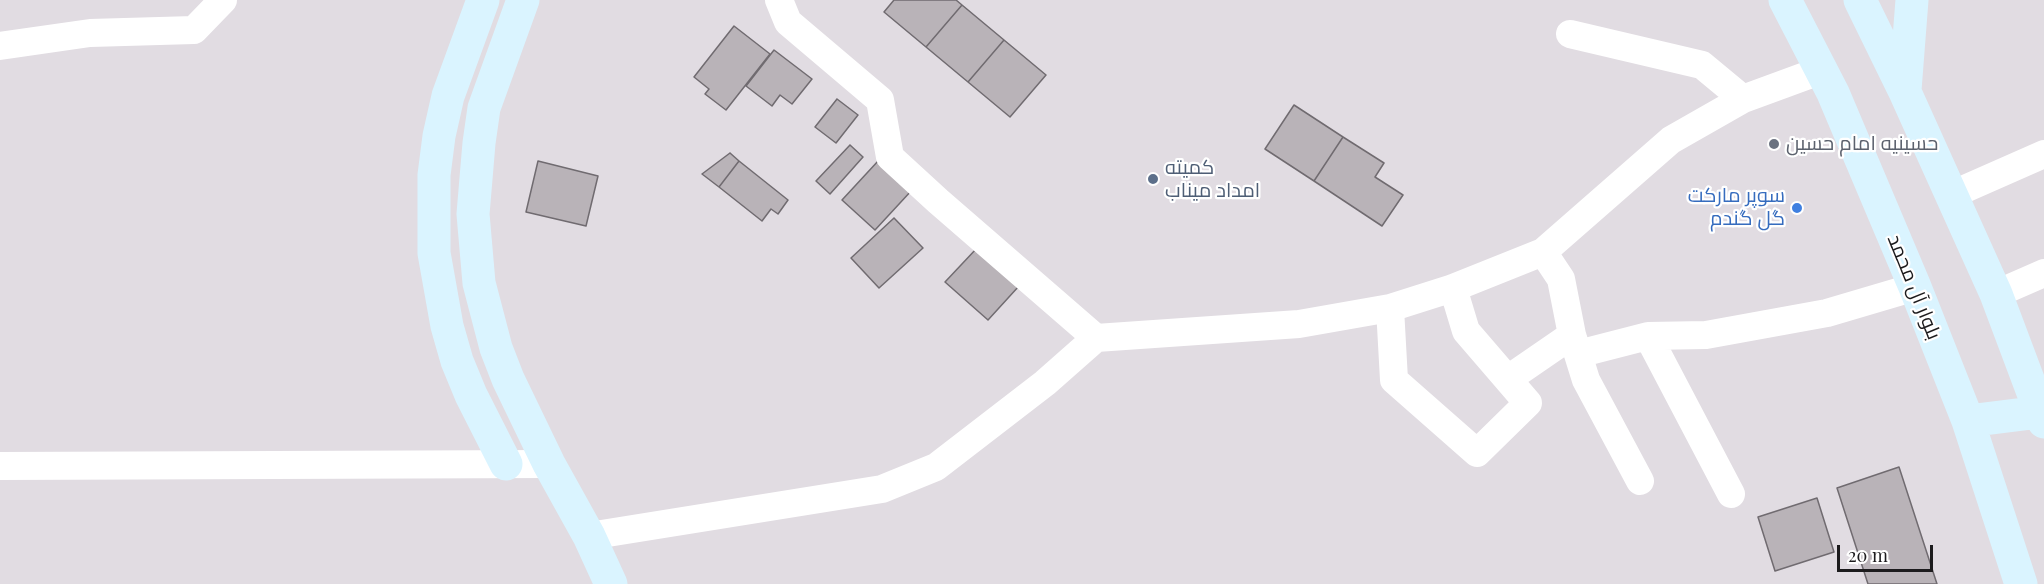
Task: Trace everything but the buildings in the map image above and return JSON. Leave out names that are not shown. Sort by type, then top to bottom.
[{"type":"main road","points":[[483,0],[448,96],[439,136],[434,185],[434,253],[447,326],[458,361],[471,395],[506,464]]},
{"type":"main road","points":[[523,0],[484,108],[474,178],[475,249],[483,304],[508,379],[549,464],[589,536],[611,584]]},
{"type":"main road","name":"بلوار آل محمد","points":[[1785,0],[1833,93],[1915,287],[1968,421],[2021,584]]},
{"type":"main road","points":[[1860,0],[1905,92],[1995,294],[2042,417],[1968,421]]},
{"type":"main road","points":[[1905,92],[1912,0]]},
{"type":"street","points":[[0,46],[90,33],[194,30],[223,0]]},
{"type":"street","points":[[779,0],[788,22],[880,100],[890,157],[1096,338]]},
{"type":"street","points":[[1570,34],[1702,65],[1743,99]]},
{"type":"street","points":[[589,536],[882,489],[936,467],[1045,383],[1096,338],[1299,324],[1390,308],[1453,288],[1543,252],[1671,140],[1743,99],[1821,70]]},
{"type":"street","points":[[1951,195],[2044,154]]},
{"type":"street","points":[[1543,252],[1561,279],[1575,344],[1586,380],[1640,481]]},
{"type":"street","points":[[1995,294],[2044,273]]},
{"type":"street","points":[[1508,379],[1575,344],[1648,336],[1706,335],[1827,312],[1915,287]]},
{"type":"street","points":[[1390,308],[1394,380],[1476,453],[1528,403],[1466,331],[1453,288]]},
{"type":"street","points":[[1648,336],[1731,494]]},
{"type":"street","points":[[1,467],[549,464]]},
{"type":"place","name":"حسینیه امام حسین","points":[[1774,144]]},
{"type":"place","name":"کمیته امداد میناب","points":[[1153,179]]},
{"type":"place","name":"سوپر مارکت گل گندم","points":[[1797,208]]}]
